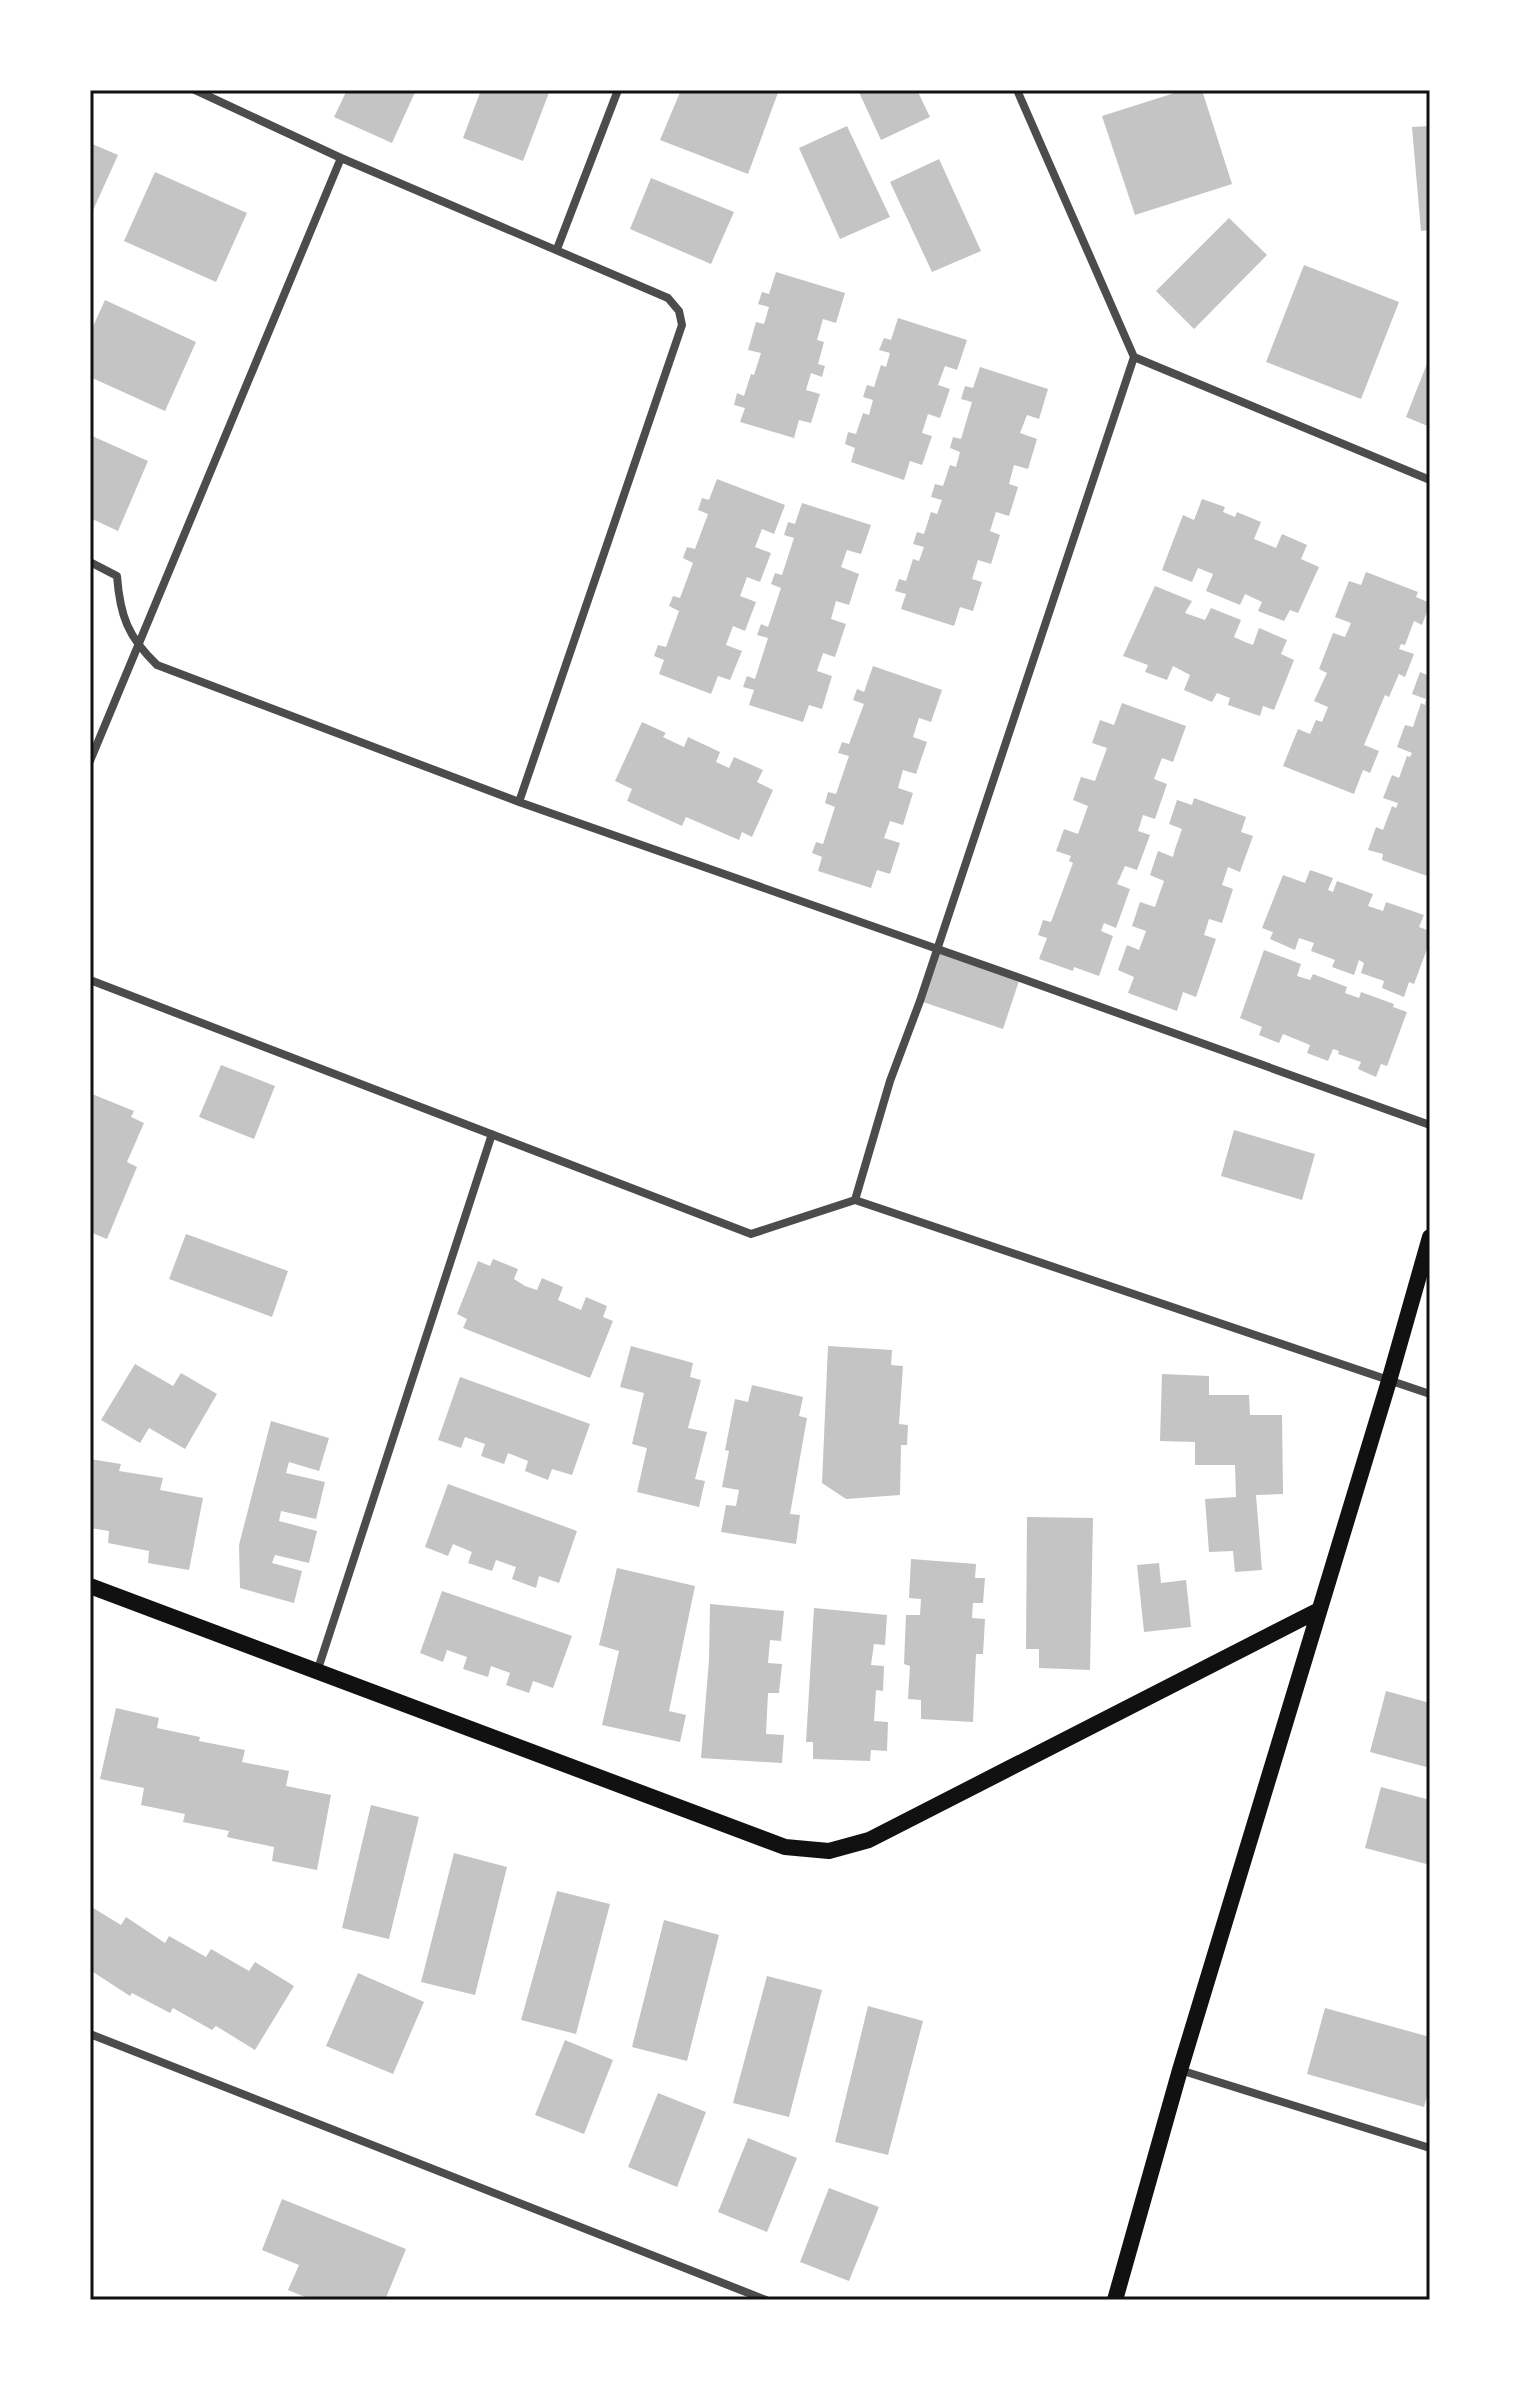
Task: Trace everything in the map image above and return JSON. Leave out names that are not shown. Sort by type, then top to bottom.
[{"type":"main road","points":[[1115,2300],[1180,2070],[1319,1610],[1389,1381],[1423,1285],[1430,1237]]},
{"type":"main road","points":[[90,1586],[785,1847],[829,1851],[869,1840],[1319,1610]]},
{"type":"street","points":[[195,90],[341,158],[668,298],[679,311],[682,325],[519,802]]},
{"type":"street","points":[[557,249],[618,90]]},
{"type":"street","points":[[855,1200],[890,1081],[1134,357],[1017,90]]},
{"type":"street","points":[[90,761],[341,158]]},
{"type":"street","points":[[1134,357],[1430,480]]},
{"type":"street","points":[[90,562],[117,576],[119,600],[129,629],[139,648],[157,665],[519,802],[1430,1125]]},
{"type":"street","points":[[90,980],[751,1234],[855,1200],[1430,1394]]},
{"type":"street","points":[[317,1672],[492,1134]]},
{"type":"street","points":[[90,2034],[766,2300]]},
{"type":"street","points":[[1180,2070],[1430,2148]]},
{"type":"building","points":[[347,90],[416,90],[392,143],[334,117]]},
{"type":"building","points":[[481,90],[550,90],[523,161],[463,138]]},
{"type":"building","points":[[681,90],[779,90],[748,174],[660,140]]},
{"type":"building","points":[[858,90],[917,90],[930,117],[881,140]]},
{"type":"building","points":[[1184,90],[1202,90],[1232,184],[1135,215],[1102,116]]},
{"type":"building","points":[[847,126],[890,217],[840,239],[799,148]]},
{"type":"building","points":[[1430,126],[1430,230],[1421,231],[1412,127]]},
{"type":"building","points":[[90,143],[118,155],[90,217]]},
{"type":"building","points":[[939,159],[981,251],[932,272],[890,182]]},
{"type":"building","points":[[155,172],[247,213],[216,282],[124,241]]},
{"type":"building","points":[[651,178],[734,212],[711,264],[630,229]]},
{"type":"building","points":[[1229,218],[1267,255],[1194,329],[1156,291]]},
{"type":"building","points":[[1304,265],[1399,302],[1361,399],[1266,362]]},
{"type":"building","points":[[776,272],[845,293],[836,323],[823,319],[817,340],[824,342],[818,364],[825,366],[822,377],[811,373],[806,390],[820,394],[811,423],[799,420],[794,438],[740,422],[745,408],[734,405],[737,393],[744,396],[761,353],[748,350],[756,322],[764,324],[769,307],[758,304],[762,292],[769,294]]},
{"type":"building","points":[[105,300],[196,342],[165,411],[90,377],[90,333]]},
{"type":"building","points":[[898,318],[967,340],[957,370],[945,366],[938,385],[950,389],[940,418],[928,414],[922,433],[932,436],[922,465],[910,461],[904,480],[851,462],[855,448],[845,444],[848,432],[856,434],[863,413],[869,415],[873,400],[863,397],[867,385],[874,387],[881,365],[886,367],[890,353],[879,350],[884,338],[891,340]]},
{"type":"building","points":[[1430,356],[1430,427],[1406,417]]},
{"type":"building","points":[[980,367],[1048,389],[1039,419],[1027,415],[1020,433],[1037,439],[1028,469],[1014,465],[1009,484],[1018,487],[1009,516],[996,512],[990,531],[1000,535],[991,564],[978,560],[972,579],[982,582],[973,611],[960,607],[954,626],[901,609],[906,594],[895,591],[899,579],[906,581],[913,559],[919,561],[924,547],[913,544],[917,532],[924,534],[931,512],[937,514],[942,500],[931,497],[935,484],[943,486],[950,465],[956,467],[960,452],[950,448],[953,437],[961,439],[972,402],[961,399],[965,386],[973,388]]},
{"type":"building","points":[[90,435],[148,461],[118,531],[90,518]]},
{"type":"building","points":[[717,479],[785,505],[774,534],[762,529],[755,547],[771,553],[760,582],[747,577],[740,596],[756,602],[745,631],[733,626],[726,645],[742,651],[730,680],[718,676],[711,694],[659,674],[664,660],[654,656],[658,645],[666,647],[679,611],[669,606],[673,596],[680,598],[693,563],[683,558],[687,547],[695,549],[708,514],[698,510],[702,498],[709,500]]},
{"type":"building","points":[[1202,499],[1225,507],[1223,512],[1235,517],[1237,512],[1261,522],[1254,539],[1276,548],[1282,534],[1307,545],[1301,559],[1319,567],[1298,613],[1290,610],[1284,621],[1258,611],[1262,602],[1245,594],[1240,605],[1206,591],[1213,574],[1198,568],[1192,582],[1162,570],[1183,515],[1194,520]]},
{"type":"building","points":[[802,503],[871,525],[861,554],[847,550],[841,567],[859,574],[849,605],[836,601],[831,619],[846,624],[835,657],[823,653],[817,671],[832,676],[822,709],[809,705],[803,722],[749,705],[754,690],[743,687],[747,676],[755,679],[768,638],[757,635],[761,624],[768,627],[781,588],[771,584],[775,573],[782,575],[794,538],[784,535],[788,522],[795,524]]},
{"type":"building","points":[[1366,572],[1418,592],[1416,597],[1430,603],[1422,625],[1414,621],[1405,645],[1401,644],[1399,649],[1414,654],[1405,677],[1399,674],[1389,697],[1385,695],[1364,745],[1379,751],[1370,773],[1363,770],[1354,794],[1283,766],[1298,729],[1310,734],[1316,720],[1322,722],[1328,707],[1314,701],[1327,673],[1319,669],[1333,633],[1345,637],[1351,623],[1335,617],[1349,581],[1361,585]]},
{"type":"building","points":[[1155,586],[1192,601],[1185,613],[1205,620],[1211,608],[1241,620],[1234,637],[1245,642],[1253,645],[1259,628],[1287,640],[1281,654],[1294,660],[1274,710],[1263,706],[1260,716],[1228,705],[1230,698],[1217,693],[1212,702],[1184,690],[1190,675],[1173,666],[1167,680],[1145,672],[1148,665],[1123,656]]},
{"type":"building","points":[[873,666],[942,690],[931,722],[919,718],[913,737],[927,742],[916,774],[903,770],[898,788],[913,793],[903,825],[890,821],[884,838],[900,843],[890,874],[877,870],[871,888],[818,871],[822,857],[812,853],[816,842],[823,844],[835,807],[825,803],[828,792],[836,794],[849,756],[838,753],[842,742],[849,744],[864,704],[853,700],[857,689],[864,692]]},
{"type":"building","points":[[1430,668],[1430,877],[1382,860],[1383,854],[1368,850],[1376,827],[1383,830],[1392,806],[1396,808],[1398,803],[1383,798],[1392,775],[1399,778],[1407,756],[1410,757],[1412,753],[1397,747],[1405,725],[1413,727],[1421,703],[1425,705],[1426,699],[1412,694],[1420,672],[1427,675]]},
{"type":"building","points":[[1122,703],[1186,726],[1173,762],[1162,758],[1154,779],[1167,784],[1155,819],[1143,815],[1138,831],[1150,835],[1137,870],[1125,866],[1117,884],[1130,889],[1116,928],[1104,923],[1101,931],[1113,936],[1099,976],[1039,959],[1047,938],[1038,935],[1043,920],[1051,922],[1073,863],[1069,861],[1071,856],[1056,851],[1064,829],[1078,834],[1088,806],[1073,800],[1081,777],[1095,781],[1107,748],[1092,743],[1100,720],[1114,725]]},
{"type":"building","points":[[642,722],[666,733],[663,737],[684,747],[688,737],[720,752],[716,762],[729,768],[734,757],[763,770],[757,782],[773,790],[752,837],[742,832],[739,840],[686,817],[682,826],[627,801],[632,789],[615,781]]},
{"type":"building","points":[[1194,798],[1246,817],[1241,832],[1253,836],[1240,872],[1228,867],[1222,885],[1233,889],[1222,923],[1209,919],[1204,935],[1216,939],[1196,997],[1183,992],[1177,1011],[1128,993],[1134,977],[1118,970],[1127,945],[1139,950],[1146,931],[1132,926],[1140,902],[1155,907],[1164,881],[1150,875],[1158,851],[1173,857],[1182,829],[1169,824],[1177,800],[1192,805]]},
{"type":"building","points":[[1310,870],[1333,878],[1328,890],[1333,892],[1337,881],[1373,894],[1368,906],[1383,911],[1386,902],[1424,915],[1419,927],[1430,931],[1430,941],[1414,984],[1409,982],[1404,997],[1382,988],[1384,981],[1361,973],[1364,963],[1359,960],[1354,975],[1332,967],[1335,960],[1311,951],[1314,943],[1299,938],[1295,950],[1270,939],[1273,932],[1262,928],[1283,875],[1305,883]]},
{"type":"building","points":[[936,950],[1020,978],[1003,1029],[920,1001]]},
{"type":"building","points":[[1264,950],[1301,964],[1297,976],[1310,980],[1313,974],[1347,987],[1345,993],[1359,998],[1361,992],[1407,1012],[1387,1066],[1381,1064],[1376,1077],[1358,1069],[1361,1062],[1338,1054],[1339,1051],[1333,1049],[1328,1061],[1307,1053],[1310,1045],[1283,1034],[1279,1043],[1259,1035],[1262,1027],[1240,1018]]},
{"type":"building","points":[[221,1065],[275,1086],[254,1139],[199,1117]]},
{"type":"building","points":[[92,1094],[134,1111],[131,1117],[144,1123],[127,1162],[137,1167],[107,1239],[90,1232]]},
{"type":"building","points":[[1234,1130],[1315,1154],[1302,1200],[1221,1176]]},
{"type":"building","points":[[186,1234],[288,1271],[272,1317],[169,1279]]},
{"type":"building","points":[[493,1259],[518,1269],[514,1279],[525,1286],[537,1290],[542,1278],[563,1287],[558,1300],[581,1310],[586,1297],[607,1306],[603,1317],[613,1321],[590,1378],[463,1328],[467,1319],[457,1314],[478,1261],[490,1266]]},
{"type":"building","points":[[631,1346],[693,1363],[690,1377],[701,1380],[688,1428],[707,1432],[695,1479],[705,1481],[699,1507],[637,1492],[647,1448],[632,1444],[644,1393],[620,1387]]},
{"type":"building","points":[[828,1346],[892,1350],[891,1365],[903,1366],[899,1424],[908,1425],[907,1445],[901,1445],[900,1495],[846,1499],[822,1483]]},
{"type":"building","points":[[135,1364],[173,1386],[181,1373],[217,1394],[185,1449],[149,1428],[140,1443],[101,1420]]},
{"type":"building","points":[[1162,1374],[1209,1376],[1209,1395],[1249,1395],[1250,1415],[1282,1415],[1283,1494],[1256,1495],[1262,1570],[1235,1572],[1233,1551],[1209,1552],[1205,1499],[1236,1497],[1235,1465],[1195,1465],[1195,1442],[1160,1441]]},
{"type":"building","points":[[460,1377],[590,1424],[572,1475],[552,1469],[548,1480],[525,1471],[528,1461],[508,1453],[504,1464],[481,1456],[485,1444],[465,1437],[461,1448],[438,1440]]},
{"type":"building","points":[[752,1385],[803,1397],[799,1416],[807,1418],[790,1514],[800,1515],[796,1544],[721,1532],[726,1505],[736,1506],[739,1490],[722,1487],[729,1451],[725,1450],[735,1399],[748,1402]]},
{"type":"building","points":[[271,1421],[329,1438],[319,1471],[289,1462],[286,1473],[325,1482],[316,1519],[281,1511],[279,1521],[317,1531],[309,1563],[275,1555],[272,1563],[302,1571],[294,1603],[240,1588],[239,1545]]},
{"type":"building","points":[[90,1459],[121,1464],[119,1471],[163,1478],[160,1490],[203,1498],[189,1570],[148,1563],[149,1551],[108,1543],[109,1531],[90,1528]]},
{"type":"building","points":[[448,1484],[577,1531],[559,1583],[539,1576],[536,1588],[512,1579],[516,1567],[496,1560],[492,1571],[468,1563],[472,1552],[453,1544],[448,1556],[425,1547]]},
{"type":"building","points":[[1027,1517],[1093,1518],[1090,1670],[1039,1668],[1039,1649],[1026,1649]]},
{"type":"building","points":[[911,1559],[976,1564],[975,1578],[985,1578],[983,1603],[973,1603],[972,1618],[985,1619],[983,1654],[976,1654],[973,1722],[921,1719],[921,1700],[908,1699],[910,1666],[904,1664],[906,1615],[920,1615],[921,1599],[909,1598]]},
{"type":"building","points":[[1159,1563],[1161,1583],[1186,1580],[1191,1627],[1144,1632],[1137,1565]]},
{"type":"building","points":[[617,1568],[695,1586],[669,1711],[686,1715],[680,1742],[602,1725],[619,1651],[599,1645]]},
{"type":"building","points":[[442,1591],[572,1636],[553,1688],[533,1681],[529,1693],[506,1685],[510,1673],[491,1666],[488,1677],[463,1669],[467,1657],[447,1650],[443,1662],[420,1653]]},
{"type":"building","points":[[710,1604],[784,1611],[781,1641],[770,1640],[768,1663],[782,1664],[779,1693],[768,1693],[766,1734],[784,1735],[782,1763],[701,1758]]},
{"type":"building","points":[[814,1608],[887,1615],[885,1645],[874,1644],[871,1665],[884,1666],[883,1691],[876,1690],[874,1721],[888,1722],[887,1751],[871,1750],[870,1761],[813,1759],[813,1742],[806,1742]]},
{"type":"building","points":[[1386,1691],[1430,1703],[1430,1768],[1370,1752]]},
{"type":"building","points":[[116,1708],[159,1718],[157,1728],[200,1737],[199,1741],[245,1750],[242,1762],[289,1771],[286,1786],[331,1795],[317,1870],[272,1861],[274,1847],[227,1837],[229,1831],[183,1822],[185,1814],[141,1805],[144,1788],[100,1779]]},
{"type":"building","points":[[1381,1787],[1430,1800],[1430,1865],[1365,1848]]},
{"type":"building","points":[[371,1805],[419,1817],[389,1939],[342,1928]]},
{"type":"building","points":[[454,1853],[507,1867],[475,1995],[421,1982]]},
{"type":"building","points":[[557,1891],[610,1904],[576,2034],[521,2020]]},
{"type":"building","points":[[90,1906],[121,1925],[126,1917],[165,1943],[169,1936],[206,1957],[211,1949],[249,1971],[255,1962],[294,1986],[255,2050],[216,2026],[212,2030],[173,2008],[170,2013],[132,1993],[130,1996],[90,1970]]},
{"type":"building","points":[[664,1920],[719,1935],[687,2061],[632,2047]]},
{"type":"building","points":[[358,1973],[424,2002],[393,2074],[326,2046]]},
{"type":"building","points":[[767,1976],[822,1990],[789,2117],[733,2103]]},
{"type":"building","points":[[868,2006],[923,2021],[888,2155],[835,2142]]},
{"type":"building","points":[[1325,2008],[1430,2037],[1430,2086],[1424,2107],[1307,2074]]},
{"type":"building","points":[[565,2040],[613,2060],[584,2134],[535,2115]]},
{"type":"building","points":[[658,2093],[706,2112],[677,2187],[628,2167]]},
{"type":"building","points":[[748,2138],[797,2158],[767,2232],[718,2212]]},
{"type":"building","points":[[829,2188],[879,2207],[849,2281],[800,2262]]},
{"type":"building","points":[[282,2199],[406,2249],[385,2300],[312,2300],[288,2290],[299,2265],[262,2250]]}]
